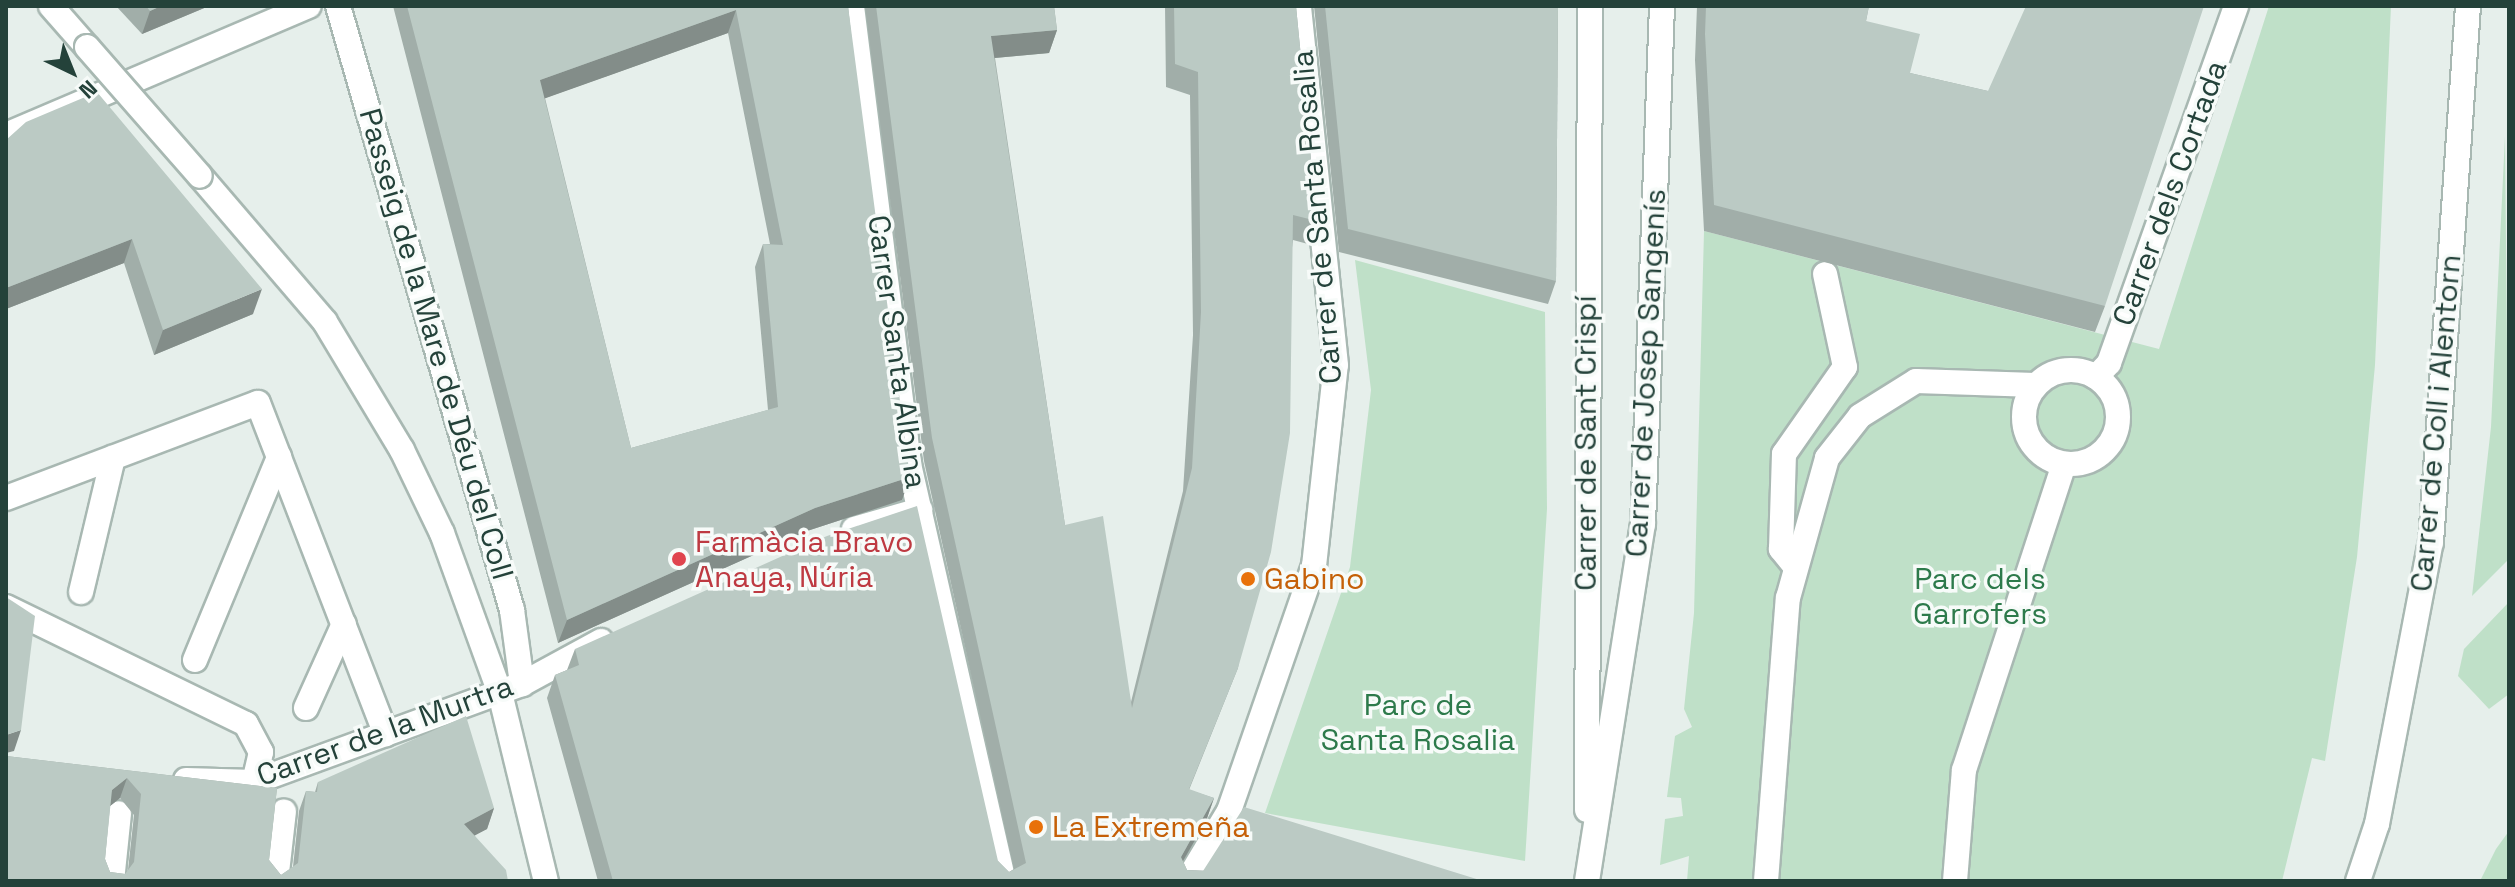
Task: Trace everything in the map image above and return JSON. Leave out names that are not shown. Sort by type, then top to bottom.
[{"type":"street","name":"Passeig de la Mare de Déu del Coll","points":[[51,6],[325,322],[375,398],[442,533],[511,688]]},
{"type":"street","points":[[6,135],[309,6]]},
{"type":"street","name":"Passeig de la Mare de Déu del Coll","points":[[338,6],[508,596],[511,688],[546,881]]},
{"type":"street","name":"Carrer Santa Albina","points":[[852,6],[920,510],[1004,881]]},
{"type":"street","name":"Carrer de Santa Rosalia","points":[[1187,881],[1229,811],[1314,566],[1336,365],[1299,6]]},
{"type":"street","name":"Carrer de Sant Crispí","points":[[1587,880],[1590,6]]},
{"type":"street","name":"Carrer de Josep Sangenís","points":[[1587,880],[1643,524],[1662,6]]},
{"type":"street","name":"Carrer dels Cortada","points":[[2096,377],[2109,363],[2236,6]]},
{"type":"street","name":"Carrer de Coll i Alentorn","points":[[2358,881],[2377,824],[2431,542],[2468,6]]},
{"type":"street","points":[[1794,565],[1781,549],[1784,454],[1845,367],[1825,274]]},
{"type":"street","points":[[2058,371],[2096,377],[2114,395],[2116,433],[2101,454],[2064,464],[2029,440],[2023,412],[2035,385],[2058,371]]},
{"type":"street","points":[[1766,881],[1794,565],[1827,458],[1886,395],[1916,381],[1959,377],[2035,385]]},
{"type":"street","points":[[6,498],[258,403],[386,734]]},
{"type":"street","points":[[195,660],[279,457]]},
{"type":"street","points":[[81,592],[113,458]]},
{"type":"street","points":[[1955,881],[1964,770],[2064,464]]},
{"type":"street","points":[[827,540],[920,510]]},
{"type":"street","points":[[6,607],[246,724],[261,752],[254,782]]},
{"type":"street","points":[[306,708],[344,624]]},
{"type":"street","name":"Carrer de la Murtra","points":[[158,779],[254,782],[511,688],[628,628]]},
{"type":"street","points":[[276,881],[284,811]]},
{"type":"street","points":[[112,881],[119,813]]},
{"type":"green space","name":"Parc dels Garrofers","points":[[2269,6],[2391,6],[2375,365],[2357,557],[2325,761],[2312,758],[2282,881],[1687,881],[1689,856],[1660,865],[1665,819],[1683,816],[1681,798],[1667,797],[1675,736],[1692,727],[1684,709],[1694,613],[1704,231],[2159,349]]},
{"type":"green space","points":[[2505,136],[2509,559],[2472,596],[2491,427]]},
{"type":"green space","name":"Parc de Santa Rosalia","points":[[1355,260],[1545,312],[1547,509],[1525,861],[1265,813],[1350,567],[1371,390]]},
{"type":"green space","points":[[2509,602],[2509,694],[2489,709],[2458,676],[2464,649]]},
{"type":"green space","points":[[2509,831],[2509,881],[2480,881],[2496,849]]},
{"type":"building","points":[[407,6],[848,6],[910,477],[815,508],[567,620]],"holes":[[[736,10],[783,245],[763,244],[778,407],[631,448],[540,80]]]},
{"type":"building","points":[[876,6],[1054,6],[1057,30],[991,36],[1065,525],[1103,516],[1132,708],[1192,468],[1201,312],[1198,72],[1175,64],[1174,6],[1296,6],[1317,221],[1293,215],[1290,433],[1271,552],[1238,668],[1189,789],[1214,798],[1181,857],[1187,870],[1203,871],[1244,807],[1483,881],[613,881],[555,675],[579,665],[575,649],[827,536],[917,506],[998,861],[1009,872],[1026,863],[932,438]]},
{"type":"building","points":[[1325,6],[1558,6],[1556,281],[1348,229]]},
{"type":"building","points":[[1706,6],[1869,6],[1866,21],[1920,34],[1910,73],[1988,91],[2026,6],[2204,6],[2105,306],[1714,205]]},
{"type":"building","points":[[97,92],[262,289],[163,330],[132,239],[6,288],[6,140],[26,122]]},
{"type":"building","points":[[6,597],[35,616],[21,730],[6,735]]},
{"type":"building","points":[[466,716],[494,808],[464,824],[506,870],[508,881],[6,881],[6,756],[277,788],[269,860],[281,875],[298,863],[306,791],[317,792],[318,782]],"holes":[[[127,778],[141,794],[134,862],[125,874],[110,872],[105,859],[112,790]]]},
{"type":"place","name":"Farmàcia Bravo Anaya, Núria","points":[[679,559]]},
{"type":"place","name":"Gabino","points":[[1248,579]]},
{"type":"place","name":"La Extremeña","points":[[1036,827]]}]
